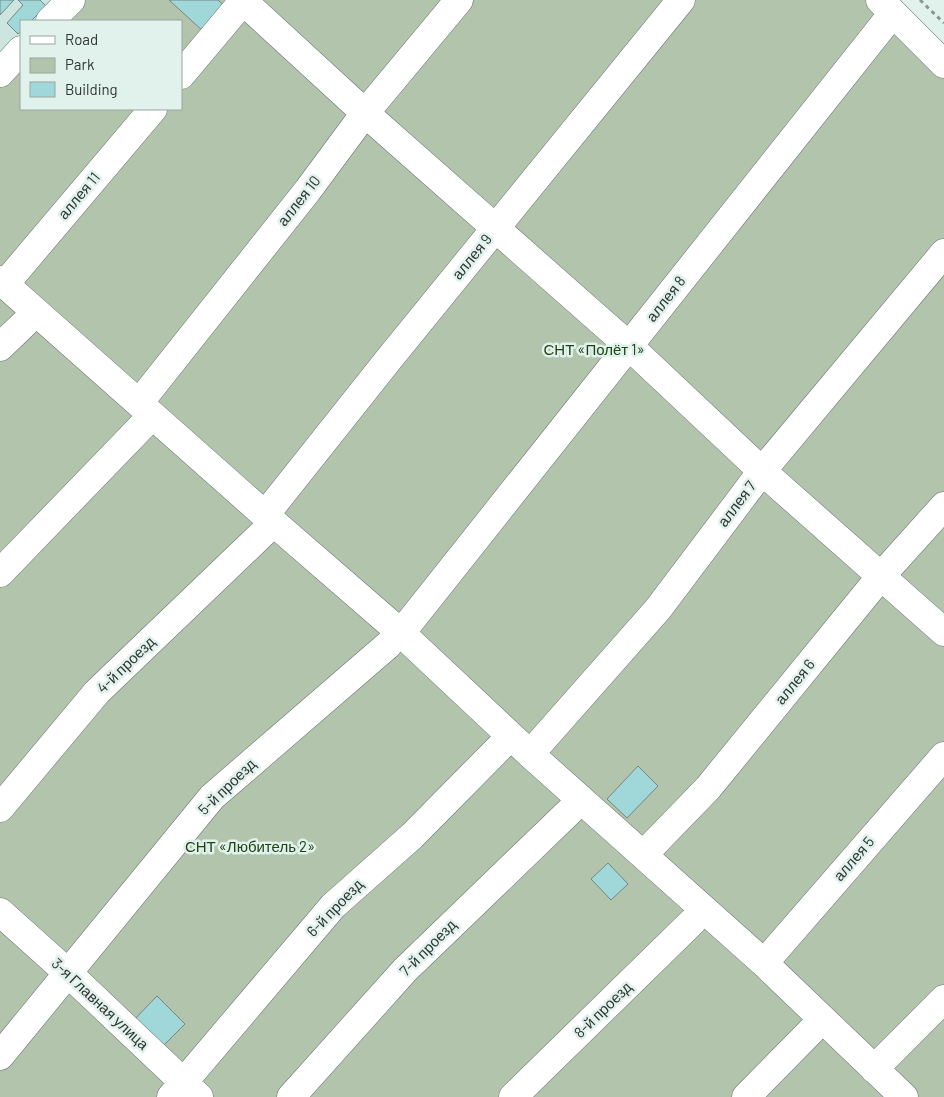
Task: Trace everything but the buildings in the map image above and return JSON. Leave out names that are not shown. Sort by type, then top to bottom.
[{"type":"street","points":[[51,20],[71,0]]},
{"type":"street","points":[[182,74],[243,0],[365,113],[629,346],[762,471],[944,632]]},
{"type":"street","name":"аллея 10","points":[[0,573],[141,414],[365,113],[459,0]]},
{"type":"street","name":"аллея 9","points":[[264,524],[496,228],[681,0]]},
{"type":"street","points":[[887,6],[944,64]]},
{"type":"street","name":"аллея 8","points":[[394,639],[629,346],[887,6]]},
{"type":"street","points":[[0,73],[9,44]]},
{"type":"street","name":"аллея 11","points":[[2,288],[152,110]]},
{"type":"street","name":"аллея 7","points":[[530,754],[658,609],[762,471],[944,253]]},
{"type":"street","points":[[2,288],[25,323],[141,414]]},
{"type":"street","points":[[2,288],[264,524],[394,639],[530,754],[764,963],[904,1097]]},
{"type":"street","points":[[0,347],[25,323]]},
{"type":"street","name":"аллея 6","points":[[643,855],[708,788],[881,576],[944,506]]},
{"type":"street","name":"4-й проезд","points":[[0,808],[97,692],[264,524]]},
{"type":"street","points":[[394,639],[500,747],[573,808],[692,922],[881,1097]]},
{"type":"street","name":"5-й проезд","points":[[0,1056],[212,797],[394,639]]},
{"type":"street","name":"6-й проезд","points":[[185,1092],[333,906],[412,836],[500,747]]},
{"type":"street","name":"аллея 5","points":[[764,963],[944,756]]},
{"type":"street","name":"7-й проезд","points":[[291,1097],[405,970],[573,808]]},
{"type":"street","name":"3-я Главная улица","points":[[0,912],[68,973],[185,1092]]},
{"type":"street","name":"8-й проезд","points":[[513,1097],[692,922]]},
{"type":"street","points":[[874,1069],[944,999]]},
{"type":"street","points":[[746,1097],[811,1031]]},
{"type":"path","points":[[920,0],[944,23]]},
{"type":"shaded area","points":[[0,0],[54,0],[35,20],[20,20],[20,36],[0,59]]},
{"type":"green space","name":"СНТ «Полёт 1»","points":[[54,0],[895,0],[944,48],[944,1097],[0,1097],[0,59],[20,36],[20,110],[182,110],[182,20],[35,20]]},
{"type":"park label","name":"СНТ «Любитель 2»","points":[[250,847]]}]
